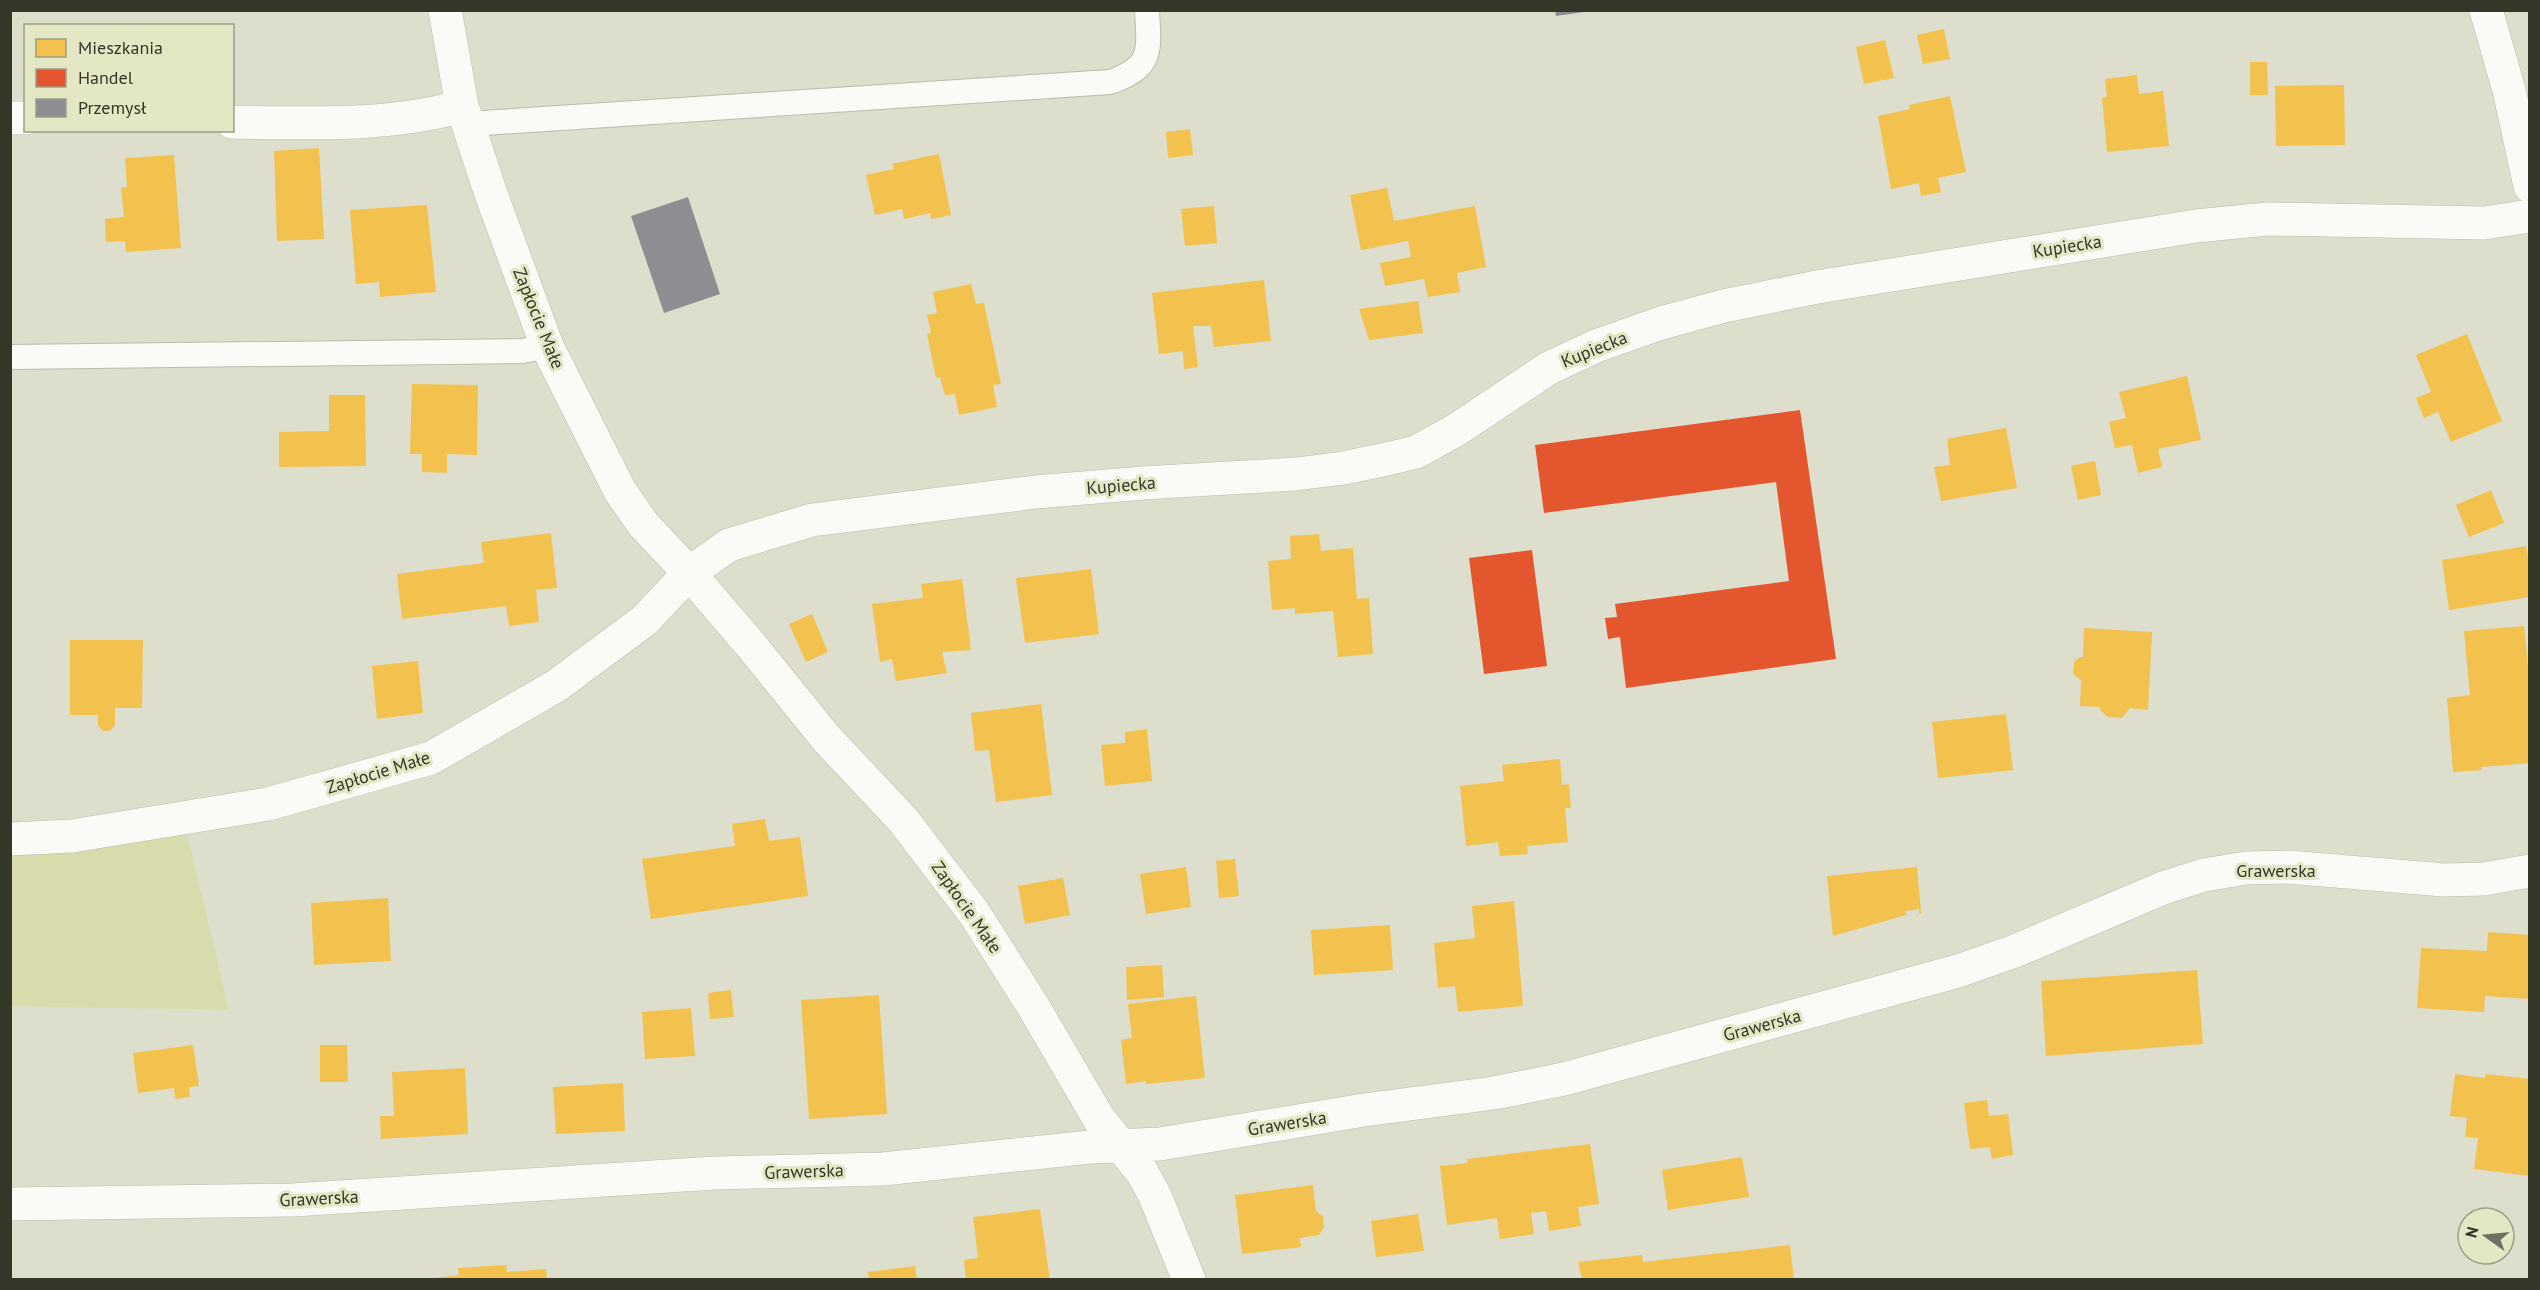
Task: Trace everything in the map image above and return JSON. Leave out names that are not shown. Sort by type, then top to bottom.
[{"type":"street","name":"Zapłocie Małe","points":[[445,10],[465,115],[491,194],[547,346],[620,491],[643,524],[689,573],[826,738],[903,820],[974,913],[1033,1006],[1099,1119],[1123,1145],[1142,1172],[1155,1196],[1189,1280]]},
{"type":"street","points":[[2486,10],[2509,90],[2529,186]]},
{"type":"street","points":[[234,122],[394,121],[433,114],[465,115]]},
{"type":"street","name":"Kupiecka","points":[[689,573],[729,545],[812,520],[1036,492],[1296,474],[1344,468],[1416,452],[1549,368],[1596,346],[1682,318],[1817,287],[2184,228],[2267,219],[2484,223],[2529,216]]},
{"type":"street","name":"Zapłocie Małe","points":[[10,839],[72,836],[268,804],[431,758],[556,686],[645,620],[689,573]]},
{"type":"street","name":"Grawerska","points":[[10,1204],[293,1200],[715,1173],[883,1168],[1123,1145],[1160,1144],[1364,1110],[1494,1093],[1564,1079],[1958,971],[2015,951],[2163,888],[2204,875],[2246,868],[2288,867],[2444,880],[2484,879],[2529,872]]},
{"type":"lane","points":[[465,115],[1110,82],[1124,77],[1140,66],[1149,52],[1147,10]]},
{"type":"lane","points":[[10,357],[524,351],[547,346]]},
{"type":"green space","points":[[186,829],[229,1010],[11,1006],[11,851]]},
{"type":"building: Mieszkania","points":[[1944,29],[1950,59],[1923,64],[1917,35]]},
{"type":"building: Mieszkania","points":[[1885,40],[1894,78],[1864,84],[1856,47]]},
{"type":"building: Mieszkania","points":[[2250,62],[2267,62],[2268,95],[2250,95]]},
{"type":"building: Mieszkania","points":[[2137,75],[2139,94],[2163,91],[2169,146],[2107,152],[2102,98],[2107,97],[2105,79]]},
{"type":"building: Mieszkania","points":[[2344,85],[2345,145],[2276,146],[2275,86]]},
{"type":"building: Mieszkania","points":[[1950,96],[1966,172],[1938,178],[1941,192],[1921,196],[1919,183],[1891,189],[1878,116],[1910,109],[1909,105]]},
{"type":"building: Mieszkania","points":[[1190,129],[1193,155],[1168,158],[1166,132]]},
{"type":"building: Mieszkania","points":[[319,148],[324,239],[277,241],[274,151]]},
{"type":"building: Mieszkania","points":[[939,154],[951,215],[931,219],[930,213],[904,219],[902,209],[875,215],[866,175],[894,169],[892,164]]},
{"type":"building: Mieszkania","points":[[174,155],[181,248],[126,252],[125,241],[106,242],[105,219],[124,217],[121,188],[127,187],[125,158]]},
{"type":"building: Mieszkania","points":[[1387,188],[1394,221],[1475,206],[1486,267],[1457,273],[1460,292],[1428,297],[1424,279],[1385,286],[1380,263],[1411,257],[1408,241],[1361,250],[1350,195]]},
{"type":"building: Mieszkania","points":[[427,205],[436,292],[380,297],[379,282],[356,284],[350,210]]},
{"type":"building: Mieszkania","points":[[1214,206],[1217,243],[1185,246],[1181,209]]},
{"type":"building: Mieszkania","points":[[1264,280],[1271,341],[1214,347],[1211,326],[1193,326],[1198,367],[1184,369],[1183,351],[1159,354],[1152,293]]},
{"type":"building: Mieszkania","points":[[971,284],[976,304],[984,303],[1001,384],[993,385],[997,407],[959,415],[955,394],[945,395],[940,377],[936,378],[927,334],[931,333],[927,315],[937,313],[933,292]]},
{"type":"building: Mieszkania","points":[[1418,301],[1423,333],[1369,340],[1359,309]]},
{"type":"building: Mieszkania","points":[[2467,334],[2502,421],[2451,442],[2438,412],[2424,418],[2416,398],[2431,392],[2416,355]]},
{"type":"building: Mieszkania","points":[[2187,376],[2201,440],[2158,449],[2162,467],[2138,473],[2132,445],[2115,448],[2109,422],[2126,418],[2119,392]]},
{"type":"building: Mieszkania","points":[[412,384],[478,385],[477,455],[447,454],[447,473],[422,472],[422,454],[410,454]]},
{"type":"building: Mieszkania","points":[[329,395],[365,395],[366,466],[279,467],[279,432],[329,431]]},
{"type":"building: Mieszkania","points":[[2006,428],[2017,488],[1941,501],[1934,467],[1950,465],[1947,439]]},
{"type":"building: Mieszkania","points":[[2095,461],[2101,495],[2078,500],[2071,466]]},
{"type":"building: Mieszkania","points":[[2491,490],[2504,523],[2469,537],[2456,505]]},
{"type":"building: Mieszkania","points":[[551,533],[557,588],[536,590],[539,622],[509,626],[506,606],[402,619],[397,574],[484,563],[481,542]]},
{"type":"building: Mieszkania","points":[[1319,534],[1321,551],[1353,548],[1357,599],[1369,598],[1373,654],[1338,657],[1333,611],[1295,614],[1295,608],[1272,610],[1268,561],[1291,559],[1290,536]]},
{"type":"building: Mieszkania","points":[[2526,546],[2530,568],[2530,597],[2449,610],[2442,560]]},
{"type":"building: Mieszkania","points":[[1091,569],[1099,634],[1025,643],[1016,578]]},
{"type":"building: Mieszkania","points":[[962,579],[971,650],[942,652],[947,673],[896,681],[892,659],[880,662],[872,604],[923,598],[921,584]]},
{"type":"building: Mieszkania","points":[[812,614],[828,652],[806,662],[789,624]]},
{"type":"building: Mieszkania","points":[[2524,626],[2530,686],[2530,763],[2453,772],[2447,698],[2470,695],[2464,631]]},
{"type":"building: Mieszkania","points":[[2084,628],[2152,632],[2148,710],[2130,708],[2122,718],[2108,717],[2100,710],[2100,707],[2080,706],[2081,680],[2073,674],[2074,662],[2083,657]]},
{"type":"building: Mieszkania","points":[[70,640],[143,640],[142,708],[115,708],[115,725],[110,731],[103,731],[98,725],[98,715],[70,715]]},
{"type":"building: Mieszkania","points":[[418,661],[423,713],[377,719],[372,666]]},
{"type":"building: Mieszkania","points":[[1041,704],[1052,795],[996,802],[989,750],[975,751],[971,713]]},
{"type":"building: Mieszkania","points":[[2006,714],[2013,770],[1938,778],[1932,722]]},
{"type":"building: Mieszkania","points":[[1147,729],[1152,781],[1105,786],[1101,745],[1125,743],[1125,732]]},
{"type":"building: Mieszkania","points":[[1560,759],[1562,785],[1569,784],[1571,808],[1565,808],[1568,842],[1527,846],[1528,854],[1500,856],[1498,842],[1466,846],[1460,786],[1504,781],[1502,765]]},
{"type":"building: Mieszkania","points":[[765,819],[769,841],[800,837],[808,896],[651,919],[642,859],[735,846],[732,824]]},
{"type":"building: Mieszkania","points":[[1235,859],[1239,896],[1219,898],[1216,861]]},
{"type":"building: Mieszkania","points":[[1186,867],[1191,907],[1146,914],[1140,874]]},
{"type":"building: Mieszkania","points":[[1917,867],[1921,913],[1919,914],[1919,909],[1906,911],[1906,915],[1833,936],[1827,876]]},
{"type":"building: Mieszkania","points":[[1063,878],[1070,915],[1025,924],[1018,886]]},
{"type":"building: Mieszkania","points":[[388,898],[391,961],[314,965],[311,903]]},
{"type":"building: Mieszkania","points":[[1514,901],[1523,1006],[1458,1012],[1455,986],[1438,988],[1434,943],[1475,938],[1472,906]]},
{"type":"building: Mieszkania","points":[[1390,925],[1393,970],[1314,975],[1311,930]]},
{"type":"building: Mieszkania","points":[[2488,932],[2530,935],[2530,999],[2485,996],[2484,1012],[2417,1008],[2421,948],[2487,951]]},
{"type":"building: Mieszkania","points":[[1162,965],[1164,997],[1127,1000],[1126,967]]},
{"type":"building: Mieszkania","points":[[2197,970],[2203,1044],[2046,1056],[2041,981]]},
{"type":"building: Mieszkania","points":[[731,990],[734,1017],[710,1019],[708,993]]},
{"type":"building: Mieszkania","points":[[879,995],[887,1114],[809,1119],[801,1000]]},
{"type":"building: Mieszkania","points":[[1196,996],[1205,1078],[1126,1084],[1121,1040],[1132,1038],[1128,1004]]},
{"type":"building: Mieszkania","points":[[691,1008],[695,1056],[645,1059],[642,1012]]},
{"type":"building: Mieszkania","points":[[193,1045],[199,1086],[189,1087],[190,1097],[175,1099],[174,1088],[138,1093],[133,1053]]},
{"type":"building: Mieszkania","points":[[320,1045],[347,1045],[348,1082],[320,1082]]},
{"type":"building: Mieszkania","points":[[465,1068],[468,1134],[381,1139],[380,1116],[394,1116],[392,1072]]},
{"type":"building: Mieszkania","points":[[2455,1074],[2485,1078],[2486,1074],[2530,1079],[2530,1176],[2474,1169],[2478,1138],[2465,1137],[2467,1118],[2450,1116]]},
{"type":"building: Mieszkania","points":[[623,1083],[625,1131],[556,1134],[553,1087]]},
{"type":"building: Mieszkania","points":[[1987,1100],[1989,1116],[2008,1114],[2013,1155],[1992,1159],[1990,1147],[1970,1149],[1964,1103]]},
{"type":"building: Mieszkania","points":[[1590,1144],[1599,1204],[1578,1207],[1581,1226],[1549,1231],[1546,1211],[1531,1213],[1534,1234],[1500,1239],[1497,1218],[1447,1225],[1440,1166],[1468,1163],[1467,1159]]},
{"type":"building: Mieszkania","points":[[1742,1157],[1749,1197],[1668,1210],[1662,1170]]},
{"type":"building: Mieszkania","points":[[1313,1185],[1316,1211],[1323,1216],[1324,1227],[1319,1235],[1300,1238],[1301,1247],[1242,1254],[1235,1195]]},
{"type":"building: Mieszkania","points":[[1040,1209],[1050,1280],[966,1280],[964,1260],[978,1258],[973,1217]]},
{"type":"building: Mieszkania","points":[[1418,1214],[1424,1251],[1376,1257],[1371,1221]]},
{"type":"building: Mieszkania","points":[[1790,1245],[1794,1280],[1582,1280],[1578,1262],[1642,1255],[1643,1262]]},
{"type":"building: Mieszkania","points":[[506,1265],[507,1272],[546,1269],[547,1280],[417,1280],[459,1275],[458,1268]]},
{"type":"building: Mieszkania","points":[[915,1266],[917,1280],[869,1280],[868,1272]]},
{"type":"building: Handel","points":[[1800,410],[1836,659],[1626,688],[1620,637],[1608,639],[1605,618],[1617,617],[1615,604],[1789,581],[1776,482],[1544,513],[1535,445]]},
{"type":"building: Handel","points":[[1532,550],[1547,666],[1484,674],[1469,558]]},
{"type":"building: Przemysł","points":[[1555,10],[1584,10],[1584,12],[1556,16]]},
{"type":"building: Przemysł","points":[[688,197],[720,294],[664,313],[631,216]]}]
